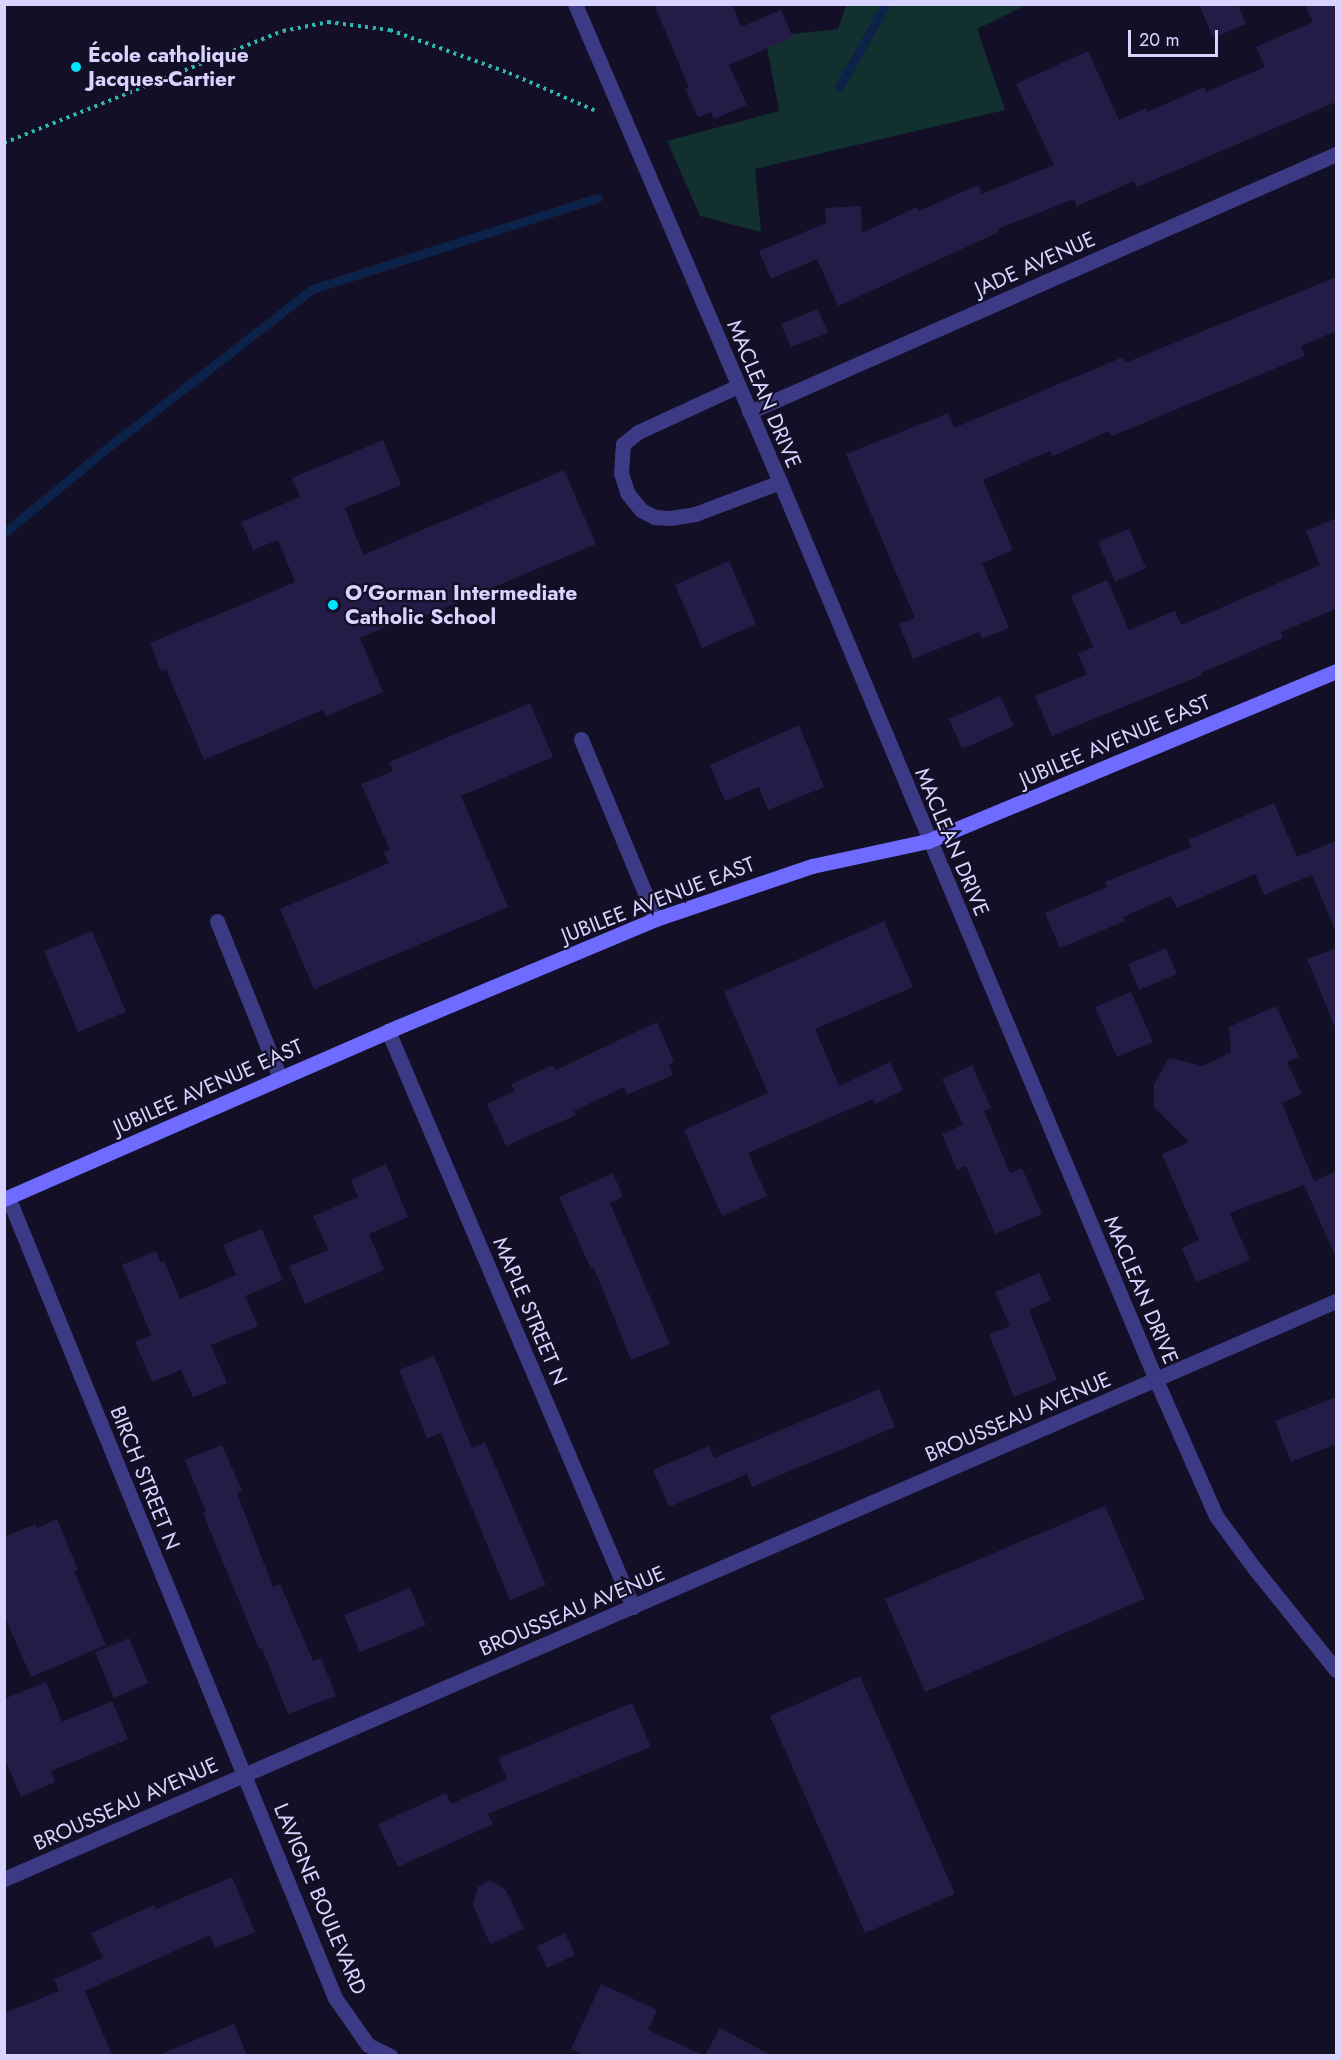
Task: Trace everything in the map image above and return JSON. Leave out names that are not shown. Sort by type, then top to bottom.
[{"type":"main road","name":"JUBILEE AVENUE EAST","points":[[6,1198],[388,1031],[656,919],[812,866],[928,841],[1336,671]]},
{"type":"street","name":"MACLEAN DRIVE","points":[[575,4],[780,482],[928,841],[1156,1380],[1216,1516],[1255,1569],[1336,1670]]},
{"type":"street","name":"JADE AVENUE","points":[[750,412],[1336,154]]},
{"type":"street","points":[[738,386],[638,432],[623,444],[621,473],[628,494],[641,510],[655,516],[670,518],[695,514],[780,482]]},
{"type":"street","points":[[581,739],[656,919]]},
{"type":"street","points":[[217,921],[280,1078]]},
{"type":"street","name":"MAPLE STREET N","points":[[388,1031],[633,1607]]},
{"type":"street","name":"BIRCH STREET N","points":[[6,1198],[244,1775]]},
{"type":"street","name":"BROUSSEAU AVENUE","points":[[4,1880],[1336,1301]]},
{"type":"street","name":"LAVIGNE BOULEVARD","points":[[244,1775],[335,1998],[368,2045],[392,2055]]},
{"type":"path","points":[[4,143],[283,31],[328,22],[390,30],[509,73],[627,125]]},
{"type":"green space","points":[[846,5],[1026,5],[977,29],[1005,110],[755,169],[761,232],[700,216],[667,141],[779,111],[765,37],[838,29]]},
{"type":"building","points":[[654,4],[732,4],[741,27],[781,10],[793,37],[729,65],[747,105],[714,119],[711,112],[698,117],[685,89],[689,88]]},
{"type":"building","points":[[1199,4],[1238,4],[1246,24],[1213,38]]},
{"type":"building","points":[[1305,5],[1336,5],[1336,102],[1137,187],[1134,181],[1077,206],[1074,199],[998,229],[999,232],[838,306],[817,259],[771,279],[759,251],[826,223],[825,208],[861,206],[862,233],[917,207],[919,211],[978,185],[982,194],[1054,165],[1016,84],[1088,51],[1119,120],[1146,108],[1147,112],[1204,87],[1206,92],[1265,67],[1256,47],[1313,22]]},
{"type":"building","points":[[1336,277],[1336,331],[1301,346],[1305,356],[1112,436],[1109,431],[1053,456],[1050,451],[983,480],[1013,550],[982,563],[1009,628],[982,639],[979,632],[913,659],[899,624],[915,618],[846,454],[948,413],[954,428],[1123,357],[1125,363]]},
{"type":"building","points":[[818,309],[828,333],[791,347],[781,324]]},
{"type":"building","name":"O'Gorman Intermediate Catholic School","points":[[383,440],[401,485],[345,508],[363,555],[564,470],[596,544],[413,621],[411,616],[360,638],[383,692],[326,716],[323,710],[204,760],[166,669],[161,671],[150,643],[295,582],[278,540],[253,550],[241,522],[300,497],[292,478]]},
{"type":"building","points":[[1336,518],[1336,609],[1281,632],[1283,638],[1201,673],[1202,675],[1052,736],[1035,696],[1087,674],[1078,654],[1093,647],[1071,596],[1107,580],[1129,630],[1175,611],[1181,625],[1320,565],[1306,531]]},
{"type":"building","points":[[1129,529],[1146,568],[1115,582],[1098,542]]},
{"type":"building","points":[[729,561],[756,624],[702,648],[675,585]]},
{"type":"building","points":[[1000,696],[1014,726],[962,749],[949,719]]},
{"type":"building","points":[[530,703],[553,757],[461,796],[508,907],[314,989],[280,909],[389,863],[384,852],[390,850],[361,784],[393,771],[389,762]]},
{"type":"building","points":[[799,725],[824,787],[768,810],[759,787],[725,801],[710,765]]},
{"type":"building","points":[[1274,803],[1297,857],[1336,841],[1336,932],[1312,875],[1264,895],[1255,874],[1177,908],[1171,896],[1123,917],[1125,921],[1060,948],[1045,913],[1107,887],[1105,882],[1191,847],[1188,840]]},
{"type":"building","points":[[884,921],[913,987],[815,1029],[839,1086],[890,1062],[903,1090],[875,1104],[873,1099],[748,1153],[767,1196],[722,1216],[684,1130],[768,1093],[724,992]]},
{"type":"building","points":[[92,931],[126,1012],[78,1032],[44,951]]},
{"type":"building","points":[[1166,948],[1177,974],[1139,990],[1128,964]]},
{"type":"building","points":[[1336,948],[1336,1030],[1307,959]]},
{"type":"building","points":[[1131,992],[1153,1042],[1117,1057],[1095,1007]]},
{"type":"building","points":[[1276,1006],[1299,1057],[1287,1062],[1302,1094],[1282,1103],[1314,1181],[1336,1171],[1336,1258],[1304,1185],[1230,1213],[1250,1260],[1196,1282],[1182,1248],[1199,1240],[1162,1154],[1189,1142],[1154,1107],[1154,1084],[1169,1058],[1203,1066],[1231,1052],[1229,1027]]},
{"type":"building","points":[[657,1022],[674,1062],[669,1065],[673,1075],[627,1095],[624,1087],[574,1111],[576,1115],[506,1146],[487,1104],[515,1091],[511,1084],[553,1065],[556,1070]]},
{"type":"building","points":[[972,1065],[991,1108],[984,1111],[1010,1173],[1022,1168],[1042,1214],[995,1234],[966,1166],[957,1170],[942,1134],[963,1125],[942,1079]]},
{"type":"building","points":[[386,1164],[408,1217],[369,1234],[384,1270],[305,1304],[289,1266],[328,1250],[313,1216],[358,1197],[351,1180]]},
{"type":"building","points":[[613,1173],[623,1197],[610,1203],[670,1344],[631,1360],[594,1268],[591,1269],[559,1197]]},
{"type":"building","points":[[262,1229],[283,1280],[245,1296],[258,1326],[211,1345],[227,1383],[193,1397],[181,1370],[152,1382],[135,1342],[151,1335],[122,1265],[156,1251],[161,1263],[164,1261],[180,1299],[236,1275],[223,1245]]},
{"type":"building","points":[[1039,1273],[1051,1300],[1029,1310],[1057,1380],[1014,1397],[989,1334],[1010,1326],[995,1292]]},
{"type":"building","points":[[434,1356],[472,1448],[485,1442],[546,1585],[510,1600],[441,1433],[427,1438],[399,1370]]},
{"type":"building","points":[[879,1389],[895,1427],[752,1487],[747,1474],[669,1507],[653,1470],[709,1446],[714,1458]]},
{"type":"building","points":[[1336,1397],[1336,1444],[1291,1462],[1275,1421]]},
{"type":"building","points":[[222,1445],[242,1491],[237,1493],[273,1587],[280,1584],[313,1661],[321,1658],[336,1696],[288,1714],[262,1648],[259,1649],[220,1555],[185,1460]]},
{"type":"building","points":[[1105,1506],[1145,1599],[925,1692],[885,1599]]},
{"type":"building","points":[[57,1519],[78,1570],[74,1571],[106,1645],[31,1677],[4,1615],[4,1537],[35,1524],[37,1528]]},
{"type":"building","points":[[410,1588],[426,1625],[360,1652],[344,1615]]},
{"type":"building","points":[[129,1638],[148,1683],[114,1698],[95,1652]]},
{"type":"building","points":[[860,1676],[955,1894],[865,1933],[770,1716]]},
{"type":"building","points":[[46,1682],[62,1722],[112,1701],[128,1739],[51,1771],[55,1782],[21,1797],[4,1757],[4,1699]]},
{"type":"building","points":[[632,1703],[651,1747],[488,1814],[493,1824],[398,1867],[378,1824],[446,1793],[451,1804],[507,1779],[498,1758]]},
{"type":"building","points":[[232,1877],[255,1932],[215,1948],[210,1935],[85,1991],[112,2055],[4,2055],[4,2013],[59,1991],[54,1979],[103,1958],[91,1933],[154,1905],[156,1909]]},
{"type":"building","points":[[490,1880],[506,1890],[524,1929],[490,1944],[473,1905],[478,1887]]},
{"type":"building","points":[[565,1933],[575,1955],[547,1968],[537,1946]]},
{"type":"building","points":[[601,1984],[657,2010],[648,2030],[703,2055],[585,2055],[571,2049]]},
{"type":"building","points":[[234,2024],[247,2055],[159,2055]]},
{"type":"building","points":[[720,2028],[771,2055],[705,2055]]},
{"type":"waterway","points":[[839,87],[886,4]]},
{"type":"waterway","points":[[4,533],[106,449],[312,289],[598,198]]},
{"type":"place","name":"École catholique Jacques-Cartier","points":[[76,67]]},
{"type":"place","name":"O'Gorman Intermediate Catholic School","points":[[333,605]]}]
